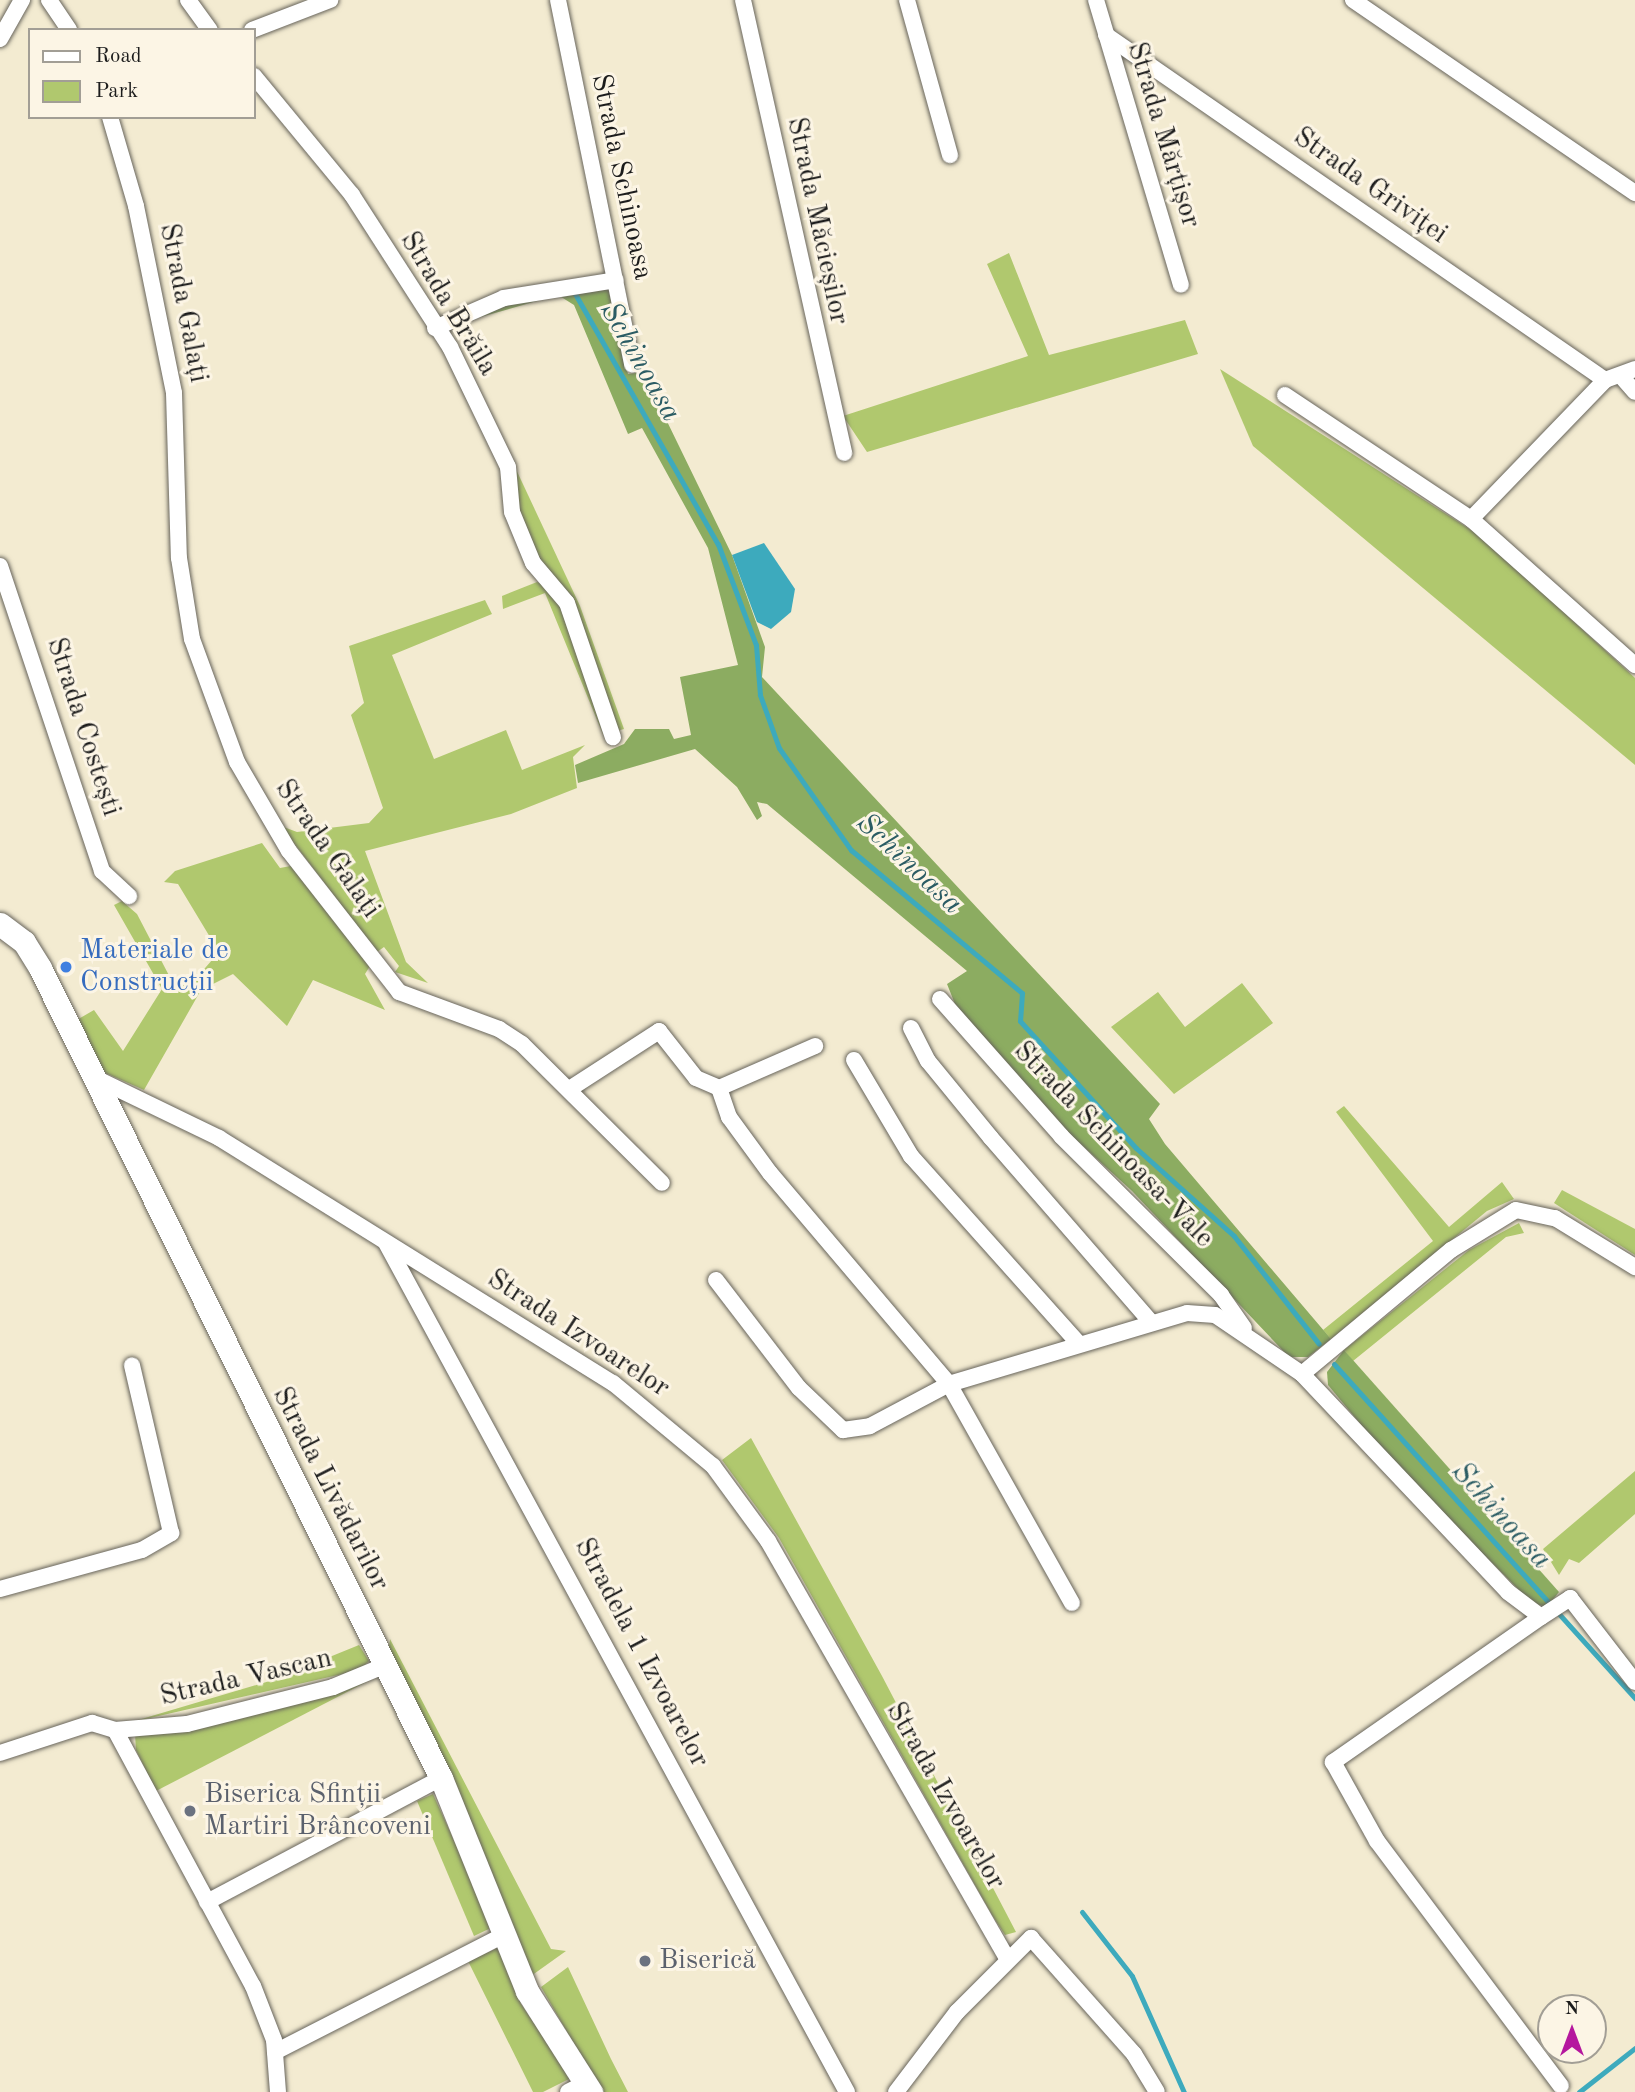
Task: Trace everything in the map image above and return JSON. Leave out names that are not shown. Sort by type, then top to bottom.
[{"type":"street","points":[[0,39],[22,0]]},
{"type":"street","points":[[49,0],[68,28]]},
{"type":"street","points":[[188,0],[209,28]]},
{"type":"street","points":[[256,28],[330,0]]},
{"type":"street","name":"Strada Schinoasa","points":[[558,0],[632,365]]},
{"type":"street","name":"Strada Măcieșilor","points":[[743,0],[844,453]]},
{"type":"street","points":[[907,0],[950,155]]},
{"type":"street","name":"Strada Mărțișor","points":[[1096,0],[1181,285]]},
{"type":"street","points":[[1353,0],[1635,193]]},
{"type":"street","name":"Strada Griviței","points":[[1105,35],[1620,375],[1635,392]]},
{"type":"street","name":"Strada Brăila","points":[[256,78],[352,195],[435,328],[505,460],[512,512],[533,563],[566,603],[613,737]]},
{"type":"street","name":"Strada Galați","points":[[111,119],[136,205],[174,393],[179,558],[191,639],[236,762],[289,851],[399,992],[499,1029],[571,1088],[662,1183]]},
{"type":"street","points":[[435,328],[504,298],[616,280]]},
{"type":"street","points":[[1471,519],[1620,375]]},
{"type":"street","points":[[1285,395],[1471,519],[1635,665]]},
{"type":"street","name":"Strada Costești","points":[[0,566],[102,872],[129,896]]},
{"type":"street","name":"Strada Livădarilor","points":[[0,924],[24,942],[40,968],[91,1076],[441,1778],[527,1991],[581,2089]]},
{"type":"street","name":"Strada Schinoasa-Vale","points":[[940,999],[1061,1136],[1213,1286],[1245,1330]]},
{"type":"street","points":[[911,1028],[928,1060],[990,1139],[1152,1324]]},
{"type":"street","points":[[571,1088],[659,1031],[696,1078],[719,1088],[815,1046]]},
{"type":"street","points":[[854,1060],[911,1156],[1079,1344]]},
{"type":"street","name":"Strada Izvoarelor","points":[[91,1076],[219,1138],[613,1383],[713,1466],[768,1541],[1007,1958]]},
{"type":"street","points":[[719,1088],[729,1117],[770,1173],[949,1384],[1072,1604]]},
{"type":"street","points":[[1302,1374],[1451,1250],[1516,1210],[1555,1218],[1635,1267]]},
{"type":"street","name":"Stradela 1 Izvoarelor","points":[[385,1241],[847,2092]]},
{"type":"street","name":"Strada Schinoasa-Vale","points":[[716,1280],[794,1383],[844,1430],[870,1426],[949,1384],[1187,1314],[1215,1315],[1245,1330],[1302,1374],[1444,1527],[1546,1613]]},
{"type":"street","points":[[0,1589],[142,1550],[171,1533],[132,1365]]},
{"type":"street","points":[[1561,2086],[1377,1841],[1333,1762],[1570,1598],[1635,1682]]},
{"type":"street","name":"Strada Vascan","points":[[0,1753],[93,1723],[116,1730],[187,1724],[333,1687],[386,1665]]},
{"type":"street","points":[[116,1730],[253,1986],[275,2052],[278,2092]]},
{"type":"street","points":[[207,1902],[441,1778]]},
{"type":"street","points":[[275,2052],[506,1934]]},
{"type":"street","points":[[897,2092],[1007,1958],[1031,1938],[1134,2054],[1157,2092]]},
{"type":"green space","points":[[1009,253],[1049,355],[1185,320],[1198,354],[867,452],[843,416],[1028,356],[987,264]]},
{"type":"green space","points":[[591,287],[609,290],[628,374],[643,372],[732,555],[765,647],[762,677],[1160,1104],[1149,1119],[1165,1144],[1331,1339],[1308,1357],[1289,1357],[1132,1191],[1072,1136],[955,1004],[947,984],[967,971],[767,804],[757,802],[762,816],[757,820],[737,787],[695,749],[578,783],[575,765],[624,744],[635,729],[669,729],[674,739],[691,735],[680,677],[738,665],[708,548],[642,428],[628,434],[574,305],[558,295],[463,322],[485,310]]},
{"type":"green space","points":[[1220,369],[1482,537],[1635,678],[1635,765],[1253,446]]},
{"type":"green space","points":[[514,465],[580,606],[624,729],[617,731],[518,511]]},
{"type":"green space","points":[[537,582],[552,589],[564,612],[604,737],[545,593],[503,609],[502,596]]},
{"type":"green space","points":[[485,600],[492,614],[392,655],[434,759],[506,730],[522,770],[585,745],[573,757],[577,788],[511,814],[365,851],[406,962],[428,983],[395,972],[399,966],[384,947],[377,952],[281,826],[297,832],[369,823],[383,808],[351,715],[364,703],[349,646]]},
{"type":"green space","points":[[262,843],[280,868],[296,865],[370,966],[365,974],[385,1010],[313,980],[287,1026],[233,974],[201,990],[144,1090],[103,1072],[75,1021],[94,1010],[123,1051],[162,989],[114,905],[122,901],[137,914],[175,987],[192,983],[219,952],[178,884],[164,882],[175,871]]},
{"type":"green space","points":[[1242,983],[1273,1023],[1174,1094],[1111,1027],[1158,992],[1185,1027]]},
{"type":"green space","points":[[1344,1106],[1449,1227],[1502,1182],[1514,1199],[1487,1211],[1331,1339],[1323,1330],[1433,1241],[1336,1112]]},
{"type":"green space","points":[[1562,1190],[1635,1229],[1635,1255],[1554,1203]]},
{"type":"green space","points":[[1519,1223],[1524,1233],[1506,1237],[1353,1361],[1344,1350],[1469,1250]]},
{"type":"green space","points":[[1344,1350],[1559,1592],[1547,1607],[1532,1603],[1392,1462],[1328,1385],[1327,1372]]},
{"type":"green space","points":[[751,1438],[882,1676],[1016,1932],[1005,1935],[992,1915],[779,1538],[722,1460]]},
{"type":"green space","points":[[1635,1471],[1635,1514],[1579,1563],[1569,1559],[1559,1575],[1543,1549]]},
{"type":"green space","points":[[390,1639],[551,1949],[566,1951],[531,1976],[462,1799],[388,1654]]},
{"type":"green space","points":[[359,1645],[369,1661],[360,1670],[128,1723],[273,1680]]},
{"type":"green space","points":[[374,1678],[156,1791],[136,1750],[135,1734]]},
{"type":"green space","points":[[433,1794],[493,1927],[474,1936],[417,1801]]},
{"type":"green space","points":[[500,1947],[521,2004],[571,2078],[543,2092],[533,2092],[468,1961]]},
{"type":"green space","points":[[568,1967],[628,2092],[602,2092],[541,1987]]},
{"type":"water","points":[[764,543],[795,589],[791,612],[771,629],[757,622],[732,555]]},
{"type":"waterway","name":"Schinoasa","points":[[574,292],[718,544],[756,645],[760,695],[779,748],[851,850],[1022,993],[1020,1021],[1136,1148],[1234,1236],[1319,1344]]},
{"type":"waterway","name":"Schinoasa","points":[[1334,1364],[1635,1698]]},
{"type":"waterway","points":[[1082,1912],[1132,1976],[1184,2092]]},
{"type":"waterway","points":[[1579,2092],[1635,2048]]},
{"type":"place","name":"Materiale de Construcții","points":[[66,967]]},
{"type":"place","name":"Biserica Sfinții Martiri Brâncoveni","points":[[190,1811]]},
{"type":"place","name":"Biserică","points":[[645,1961]]}]
